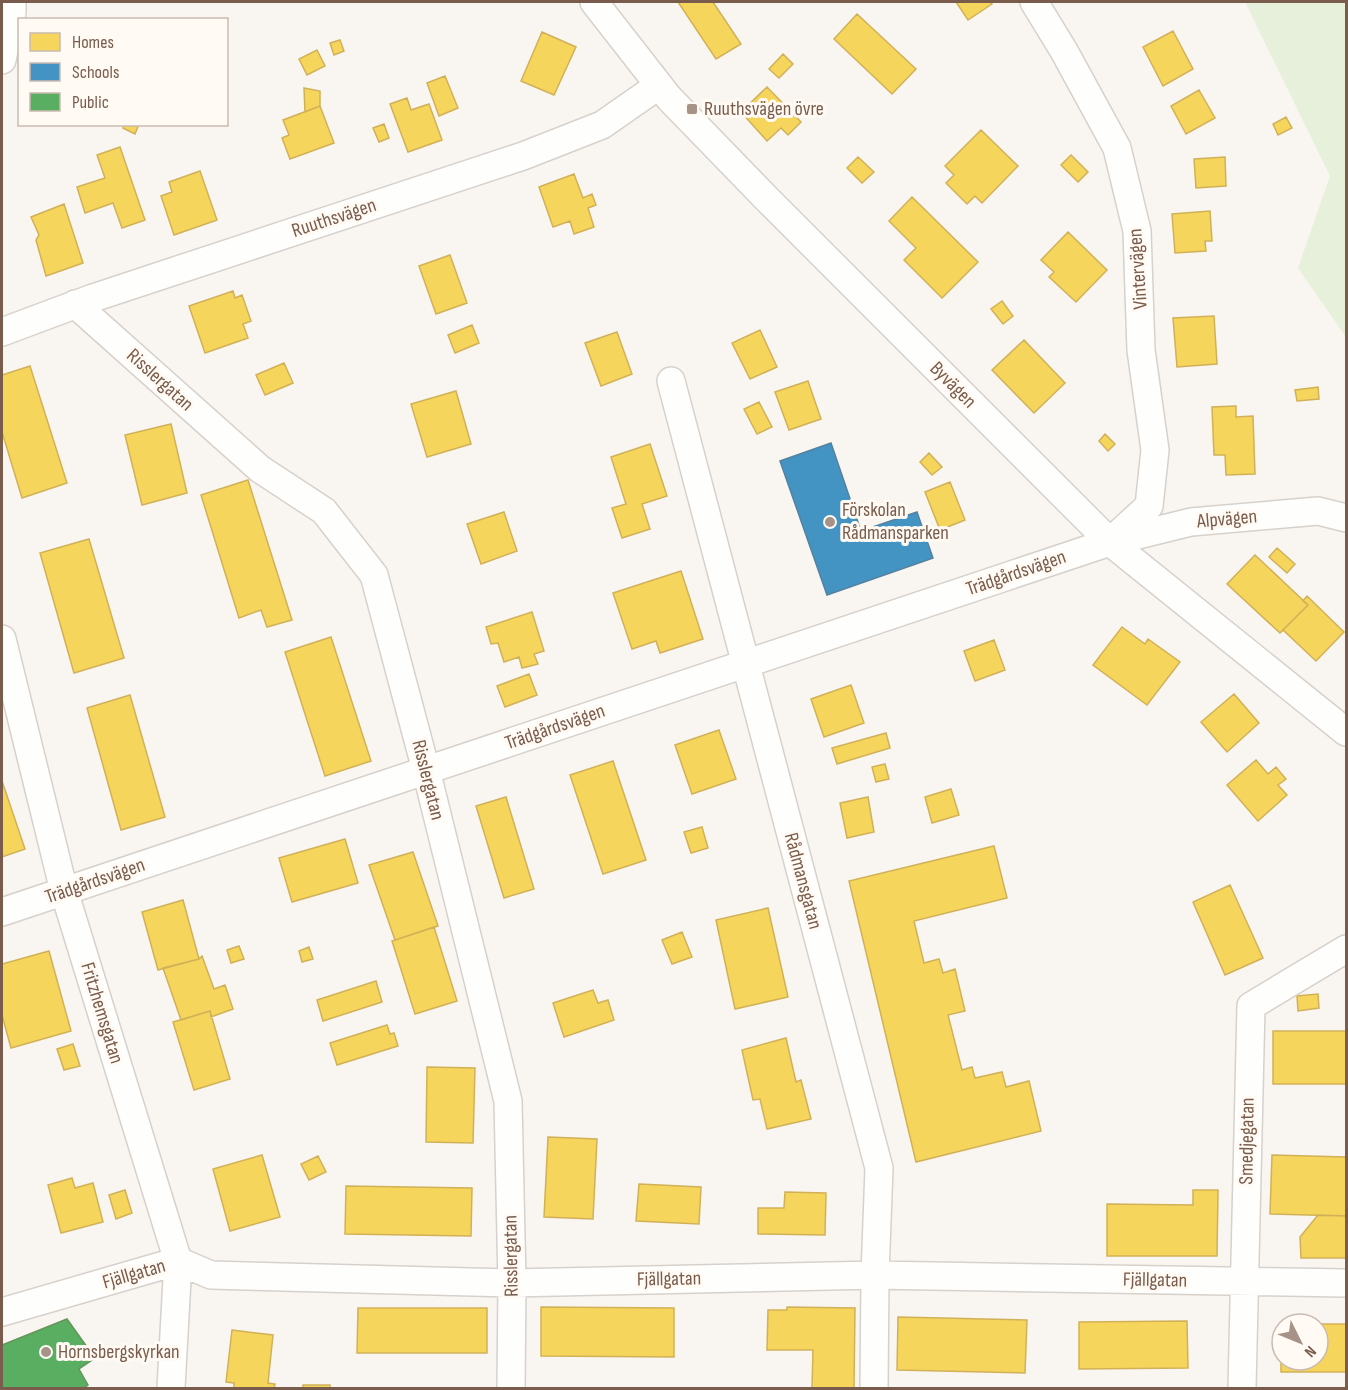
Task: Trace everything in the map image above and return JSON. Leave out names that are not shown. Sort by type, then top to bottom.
[{"type":"street","points":[[2,60],[12,2]]},
{"type":"street","name":"Byvägen","points":[[594,2],[658,86],[768,200],[1110,542],[1347,732]]},
{"type":"street","name":"Vintervägen","points":[[1034,2],[1064,51],[1117,148],[1137,231],[1141,350],[1155,450],[1149,507],[1110,542]]},
{"type":"street","name":"Ruuthsvägen","points":[[2,332],[75,304],[523,156],[602,124],[658,86]]},
{"type":"street","name":"Risslergatan","points":[[75,304],[260,469],[324,511],[374,575],[426,770],[508,1101],[512,1282],[511,1389]]},
{"type":"street","name":"Rådmansgatan","points":[[671,381],[879,1168],[874,1389]]},
{"type":"street","name":"Alpvägen","points":[[1110,542],[1191,522],[1318,511],[1347,518]]},
{"type":"street","name":"Trädgårdsvägen","points":[[2,912],[1110,542]]},
{"type":"street","name":"Fritzhemsgatan","points":[[2,639],[64,891],[178,1261],[171,1389]]},
{"type":"street","name":"Smedjegatan","points":[[1242,1389],[1251,1006],[1347,949]]},
{"type":"street","name":"Fjällgatan","points":[[2,1312],[178,1261],[211,1275],[512,1282],[875,1275],[1347,1283]]},
{"type":"green space","points":[[1245,2],[1346,2],[1346,337],[1298,268],[1330,176]]},
{"type":"building: Homes","points":[[678,2],[713,2],[741,44],[716,59]]},
{"type":"building: Homes","points":[[956,2],[990,2],[992,4],[968,20]]},
{"type":"building: Homes","points":[[857,14],[916,69],[892,94],[834,39]]},
{"type":"building: Homes","points":[[1173,31],[1193,69],[1163,86],[1143,47]]},
{"type":"building: Homes","points":[[542,32],[576,47],[554,95],[521,81]]},
{"type":"building: Homes","points":[[340,40],[344,51],[334,55],[330,43]]},
{"type":"building: Homes","points":[[317,50],[325,66],[307,75],[299,59]]},
{"type":"building: Homes","points":[[783,54],[793,64],[779,78],[769,69]]},
{"type":"building: Homes","points":[[445,76],[458,108],[439,116],[427,83]]},
{"type":"building: Homes","points":[[767,87],[801,122],[788,135],[781,128],[767,141],[741,112]]},
{"type":"building: Homes","points":[[304,88],[320,91],[320,106],[305,112]]},
{"type":"building: Homes","points":[[1199,90],[1215,118],[1186,134],[1171,106]]},
{"type":"building: Homes","points":[[407,98],[411,110],[429,104],[442,140],[408,152],[390,104]]},
{"type":"building: Homes","points":[[320,106],[334,143],[290,159],[282,138],[289,135],[283,120]]},
{"type":"building: Homes","points":[[1286,117],[1292,128],[1278,135],[1273,124]]},
{"type":"building: Homes","points":[[384,124],[389,138],[379,142],[373,128]]},
{"type":"building: Homes","points":[[124,126],[138,126],[135,134],[123,128]]},
{"type":"building: Homes","points":[[981,130],[1018,166],[982,203],[975,196],[967,204],[946,183],[954,175],[945,166]]},
{"type":"building: Homes","points":[[120,147],[145,220],[122,228],[113,203],[85,213],[77,187],[105,178],[97,155]]},
{"type":"building: Homes","points":[[1071,155],[1088,172],[1078,182],[1061,165]]},
{"type":"building: Homes","points":[[858,157],[874,172],[862,183],[847,168]]},
{"type":"building: Homes","points":[[1225,157],[1226,186],[1196,188],[1194,159]]},
{"type":"building: Homes","points":[[200,171],[217,220],[174,235],[161,196],[172,192],[169,182]]},
{"type":"building: Homes","points":[[574,174],[583,198],[592,194],[596,205],[588,208],[594,227],[574,234],[570,221],[553,227],[539,187]]},
{"type":"building: Homes","points":[[912,197],[978,262],[942,298],[904,260],[916,248],[889,221]]},
{"type":"building: Homes","points":[[64,204],[83,263],[46,276],[36,240],[39,235],[31,217]]},
{"type":"building: Homes","points":[[1210,211],[1212,241],[1205,241],[1206,251],[1175,253],[1172,214]]},
{"type":"building: Homes","points":[[1068,232],[1107,270],[1076,302],[1049,277],[1054,272],[1041,260]]},
{"type":"building: Homes","points":[[450,255],[467,303],[436,314],[419,266]]},
{"type":"building: Homes","points":[[233,291],[235,298],[242,295],[251,321],[243,324],[248,338],[205,353],[189,306]]},
{"type":"building: Homes","points":[[1002,301],[1013,316],[1003,324],[991,309]]},
{"type":"building: Homes","points":[[1214,316],[1217,364],[1177,367],[1173,318]]},
{"type":"building: Homes","points":[[472,325],[479,343],[455,353],[448,335]]},
{"type":"building: Homes","points":[[760,330],[777,367],[750,379],[732,343]]},
{"type":"building: Homes","points":[[617,332],[632,374],[601,386],[585,343]]},
{"type":"building: Homes","points":[[1024,340],[1065,383],[1034,413],[992,370]]},
{"type":"building: Homes","points":[[284,363],[293,383],[265,395],[256,375]]},
{"type":"building: Homes","points":[[30,366],[67,483],[22,498],[2,432],[2,375]]},
{"type":"building: Homes","points":[[808,381],[821,419],[789,430],[775,392]]},
{"type":"building: Homes","points":[[1318,387],[1319,399],[1297,401],[1295,390]]},
{"type":"building: Homes","points":[[456,391],[471,444],[427,457],[411,404]]},
{"type":"building: Homes","points":[[759,402],[772,427],[757,434],[744,409]]},
{"type":"building: Homes","points":[[1236,406],[1236,417],[1253,416],[1255,474],[1226,475],[1225,455],[1214,455],[1212,407]]},
{"type":"building: Homes","points":[[171,424],[187,493],[142,505],[125,435]]},
{"type":"building: Homes","points":[[1105,434],[1115,444],[1108,451],[1099,441]]},
{"type":"building: Homes","points":[[650,444],[667,496],[642,504],[650,529],[622,538],[612,508],[626,504],[611,457]]},
{"type":"building: Homes","points":[[929,453],[942,467],[932,475],[920,462]]},
{"type":"building: Homes","points":[[248,480],[292,620],[267,627],[261,610],[239,618],[201,495]]},
{"type":"building: Homes","points":[[950,482],[965,520],[940,530],[925,492]]},
{"type":"building: Homes","points":[[504,512],[517,551],[481,564],[467,524]]},
{"type":"building: Homes","points":[[89,539],[124,658],[74,673],[40,553]]},
{"type":"building: Homes","points":[[1277,548],[1295,564],[1287,573],[1269,557]]},
{"type":"building: Homes","points":[[1255,555],[1308,605],[1280,633],[1227,584]]},
{"type":"building: Homes","points":[[681,571],[703,639],[660,653],[656,641],[632,649],[613,593]]},
{"type":"building: Homes","points":[[1307,596],[1344,632],[1316,661],[1283,630],[1308,605],[1303,601]]},
{"type":"building: Homes","points":[[532,612],[544,651],[534,654],[538,664],[522,668],[519,657],[504,662],[498,643],[491,644],[486,627]]},
{"type":"building: Homes","points":[[1122,627],[1145,644],[1148,639],[1180,662],[1147,705],[1093,665]]},
{"type":"building: Homes","points":[[331,637],[371,761],[325,776],[285,652]]},
{"type":"building: Homes","points":[[994,640],[1005,670],[975,681],[964,651]]},
{"type":"building: Homes","points":[[529,674],[537,695],[505,707],[497,686]]},
{"type":"building: Homes","points":[[851,685],[864,723],[824,737],[811,699]]},
{"type":"building: Homes","points":[[1234,694],[1259,723],[1227,752],[1201,722]]},
{"type":"building: Homes","points":[[130,695],[165,817],[121,830],[87,708]]},
{"type":"building: Homes","points":[[719,730],[736,779],[692,794],[675,745]]},
{"type":"building: Homes","points":[[886,733],[890,748],[837,764],[832,748]]},
{"type":"building: Homes","points":[[1256,760],[1268,774],[1276,767],[1286,779],[1278,785],[1287,795],[1258,821],[1227,785]]},
{"type":"building: Homes","points":[[613,761],[646,860],[603,874],[570,775]]},
{"type":"building: Homes","points":[[885,764],[889,779],[876,782],[872,767]]},
{"type":"building: Homes","points":[[2,781],[25,849],[2,857]]},
{"type":"building: Homes","points":[[951,789],[959,815],[932,823],[925,797]]},
{"type":"building: Homes","points":[[506,797],[534,889],[504,898],[476,806]]},
{"type":"building: Homes","points":[[868,797],[874,832],[847,838],[840,803]]},
{"type":"building: Homes","points":[[702,827],[708,848],[691,853],[684,832]]},
{"type":"building: Homes","points":[[345,839],[358,883],[292,902],[279,858]]},
{"type":"building: Homes","points":[[994,846],[1007,898],[914,921],[924,963],[939,959],[943,973],[955,969],[965,1011],[948,1015],[962,1070],[972,1067],[975,1078],[1002,1072],[1006,1087],[1029,1081],[1041,1131],[916,1162],[849,881]]},
{"type":"building: Homes","points":[[413,852],[438,926],[395,940],[369,865]]},
{"type":"building: Homes","points":[[1230,885],[1263,958],[1225,975],[1193,902]]},
{"type":"building: Homes","points":[[183,900],[199,959],[158,970],[142,912]]},
{"type":"building: Homes","points":[[768,908],[788,997],[735,1009],[716,920]]},
{"type":"building: Homes","points":[[434,927],[457,1001],[415,1014],[392,941]]},
{"type":"building: Homes","points":[[682,932],[692,957],[672,964],[662,940]]},
{"type":"building: Homes","points":[[239,946],[244,959],[231,963],[227,950]]},
{"type":"building: Homes","points":[[309,947],[313,959],[302,962],[299,951]]},
{"type":"building: Homes","points":[[49,951],[71,1031],[11,1048],[2,1015],[2,964]]},
{"type":"building: Homes","points":[[202,956],[214,989],[225,985],[233,1009],[211,1017],[210,1011],[181,1020],[163,968],[199,959]]},
{"type":"building: Homes","points":[[376,981],[382,1002],[323,1021],[317,1000]]},
{"type":"building: Homes","points":[[593,990],[598,1003],[608,1000],[614,1020],[564,1037],[553,1003]]},
{"type":"building: Homes","points":[[1318,994],[1319,1008],[1298,1011],[1297,996]]},
{"type":"building: Homes","points":[[210,1011],[230,1079],[194,1090],[173,1022]]},
{"type":"building: Homes","points":[[387,1025],[390,1034],[394,1033],[398,1046],[337,1065],[330,1043]]},
{"type":"building: Homes","points":[[1273,1031],[1346,1031],[1346,1084],[1273,1084]]},
{"type":"building: Homes","points":[[786,1038],[796,1082],[801,1080],[811,1119],[767,1129],[760,1099],[753,1100],[742,1050]]},
{"type":"building: Homes","points":[[73,1044],[80,1066],[64,1070],[57,1049]]},
{"type":"building: Homes","points":[[427,1067],[475,1068],[473,1143],[426,1142]]},
{"type":"building: Homes","points":[[548,1137],[597,1139],[593,1219],[544,1217]]},
{"type":"building: Homes","points":[[262,1155],[280,1217],[230,1231],[213,1169]]},
{"type":"building: Homes","points":[[1272,1155],[1346,1157],[1346,1216],[1270,1214]]},
{"type":"building: Homes","points":[[318,1156],[326,1172],[309,1180],[301,1164]]},
{"type":"building: Homes","points":[[72,1178],[75,1188],[93,1183],[103,1222],[61,1233],[48,1185]]},
{"type":"building: Homes","points":[[639,1184],[701,1187],[699,1224],[636,1221]]},
{"type":"building: Homes","points":[[346,1186],[472,1188],[471,1236],[345,1234]]},
{"type":"building: Homes","points":[[125,1190],[132,1213],[116,1219],[109,1195]]},
{"type":"building: Homes","points":[[1193,1190],[1218,1190],[1217,1256],[1107,1256],[1107,1204],[1193,1205]]},
{"type":"building: Homes","points":[[785,1192],[826,1193],[825,1235],[758,1234],[758,1208],[784,1208]]},
{"type":"building: Homes","points":[[1318,1215],[1346,1216],[1346,1258],[1301,1258],[1300,1237]]},
{"type":"building: Homes","points":[[541,1307],[674,1308],[674,1357],[541,1356]]},
{"type":"building: Homes","points":[[787,1307],[855,1308],[854,1388],[812,1388],[813,1350],[767,1350],[768,1310],[787,1310]]},
{"type":"building: Homes","points":[[358,1308],[487,1308],[487,1353],[357,1353]]},
{"type":"building: Homes","points":[[898,1317],[1027,1320],[1025,1373],[897,1370]]},
{"type":"building: Homes","points":[[1187,1321],[1188,1368],[1079,1369],[1079,1322]]},
{"type":"building: Homes","points":[[1330,1324],[1346,1324],[1346,1372],[1330,1372]]},
{"type":"building: Homes","points":[[232,1330],[273,1335],[268,1383],[275,1384],[274,1388],[234,1388],[234,1383],[226,1382]]},
{"type":"building: Homes","points":[[303,1385],[330,1385],[330,1388],[303,1388]]},
{"type":"building: Schools","name":"Förskolan Rådmansparken","points":[[831,443],[861,531],[917,512],[933,558],[827,595],[780,461]]},
{"type":"building: Public","name":"Hornsbergskyrkan","points":[[67,1319],[95,1358],[79,1369],[88,1385],[84,1388],[2,1388],[2,1345]]},
{"type":"place","name":"Ruuthsvägen övre","points":[[692,109]]},
{"type":"place","name":"Förskolan Rådmansparken","points":[[830,522]]},
{"type":"place","name":"Hornsbergskyrkan","points":[[46,1352]]}]
